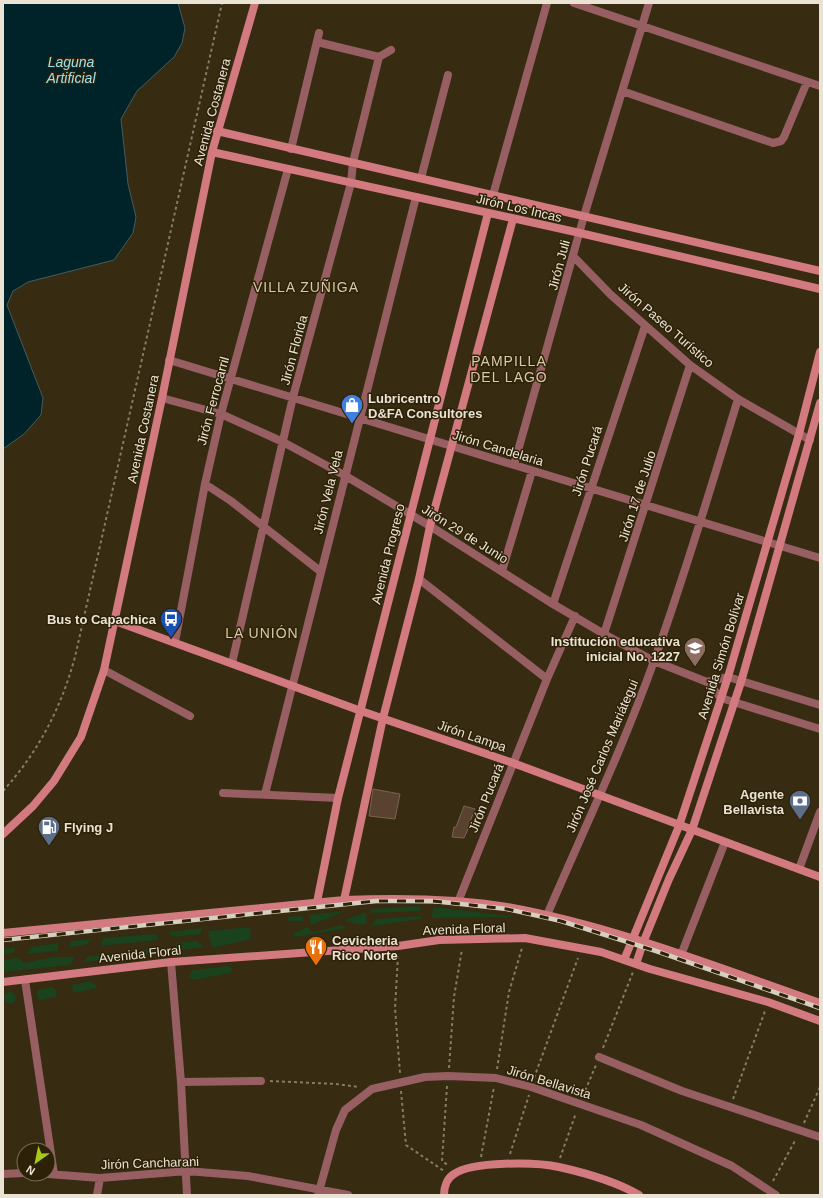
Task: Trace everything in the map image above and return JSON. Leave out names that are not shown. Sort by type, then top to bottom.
[{"type":"street","name":"Avenida Costanera","points":[[3,834],[33,806],[54,781],[81,737],[104,670],[162,398],[212,152],[255,3]]},
{"type":"street","points":[[493,195],[547,3]]},
{"type":"street","points":[[574,3],[820,86]]},
{"type":"street","name":"Jirón Juli","points":[[514,465],[574,257],[584,216],[649,3]]},
{"type":"street","points":[[291,148],[319,33]]},
{"type":"street","points":[[316,42],[379,57],[390,50]]},
{"type":"street","name":"Jirón Florida","points":[[232,663],[293,397],[351,183],[353,162],[379,57]]},
{"type":"street","points":[[421,178],[448,75]]},
{"type":"street","points":[[622,91],[773,143],[781,141],[784,137],[807,82]]},
{"type":"street","name":"Jirón Los Incas","points":[[217,131],[820,270]]},
{"type":"street","name":"Jirón Los Incas","points":[[212,152],[580,233],[820,289]]},
{"type":"street","name":"Jirón Ferrocarril","points":[[175,642],[205,484],[221,414],[288,169]]},
{"type":"street","name":"Jirón Vela Vela","points":[[265,794],[344,476],[416,197]]},
{"type":"street","name":"Avenida Progreso","points":[[317,902],[338,798],[410,515],[431,441],[488,213]]},
{"type":"street","points":[[344,900],[383,718],[419,579],[430,526],[513,219]]},
{"type":"street","name":"Jirón Paseo Turístico","points":[[574,257],[611,295],[690,365],[738,399],[810,440]]},
{"type":"street","name":"Jirón Pucará","points":[[553,604],[645,326]]},
{"type":"street","name":"Avenida Simón Bolívar","points":[[624,960],[680,826],[728,677],[768,542],[799,434],[820,352]]},
{"type":"street","name":"Jirón Candelaria","points":[[169,360],[232,378],[431,441],[452,446],[820,558]]},
{"type":"street","name":"Jirón 17 de Julio","points":[[604,634],[647,506],[690,365]]},
{"type":"street","name":"Jirón 29 de Junio","points":[[162,398],[221,414],[283,442],[430,526],[553,604],[604,634],[654,661],[707,682],[721,698]]},
{"type":"street","name":"Jirón José Carlos Mariátegui","points":[[547,915],[628,728],[654,661],[700,522],[738,399]]},
{"type":"street","name":"Avenida Simón Bolívar","points":[[636,964],[643,943],[692,830],[741,682],[781,546],[820,403]]},
{"type":"street","points":[[502,571],[532,471]]},
{"type":"street","points":[[205,484],[264,526],[320,572]]},
{"type":"street","points":[[419,579],[547,678]]},
{"type":"street","name":"Jirón Pucará","points":[[458,902],[547,678],[575,616]]},
{"type":"street","name":"Jirón Lampa","points":[[115,621],[361,711],[513,763],[820,877]]},
{"type":"street","points":[[104,670],[190,716]]},
{"type":"street","points":[[707,682],[728,677],[820,705]]},
{"type":"street","points":[[721,698],[820,729]]},
{"type":"street","points":[[223,793],[338,798]]},
{"type":"street","points":[[799,869],[820,812]]},
{"type":"street","points":[[681,955],[725,842]]},
{"type":"street","points":[[3,933],[344,900],[393,898],[458,902],[506,907],[547,915],[681,955],[820,1002]]},
{"type":"street","name":"Avenida Floral","points":[[3,982],[171,962],[398,946],[463,938],[525,938],[601,952],[636,964],[768,1002],[820,1020]]},
{"type":"street","points":[[171,962],[181,1082],[187,1171],[187,1195]]},
{"type":"street","points":[[25,980],[47,1142]]},
{"type":"street","points":[[599,1057],[650,1079],[820,1137]]},
{"type":"street","name":"Jirón Bellavista","points":[[318,1192],[336,1130],[345,1110],[372,1089],[425,1077],[448,1076],[496,1078],[531,1087],[640,1124],[696,1148],[732,1166],[776,1195]]},
{"type":"street","points":[[181,1082],[260,1081]]},
{"type":"street","points":[[444,1195],[448,1180],[456,1172],[480,1164],[557,1166],[614,1183],[639,1195]]},
{"type":"street","name":"Jirón Cancharani","points":[[56,1174],[100,1178],[187,1171],[248,1176],[318,1192],[348,1195]]},
{"type":"street","points":[[3,1174],[16,1173]]},
{"type":"street","points":[[97,1195],[100,1178]]},
{"type":"path","points":[[3,791],[26,763],[56,715],[66,689],[75,657],[222,3]]},
{"type":"path","points":[[456,1172],[442,1161],[454,997],[463,938]]},
{"type":"path","points":[[480,1164],[496,1078],[509,992],[525,938]]},
{"type":"path","points":[[507,1165],[531,1087],[581,948]]},
{"type":"path","points":[[730,1107],[768,1002]]},
{"type":"path","points":[[260,1081],[336,1084],[372,1089]]},
{"type":"green space","points":[[420,906],[421,911],[372,913],[370,909]]},
{"type":"green space","points":[[433,907],[516,917],[432,918]]},
{"type":"green space","points":[[346,911],[311,925],[309,915]]},
{"type":"green space","points":[[363,913],[367,915],[366,923],[364,925],[344,921]]},
{"type":"green space","points":[[302,916],[304,921],[288,921],[288,917]]},
{"type":"green space","points":[[421,916],[421,919],[371,926],[376,919]]},
{"type":"green space","points":[[340,925],[348,928],[295,937],[292,934],[307,927],[312,932]]},
{"type":"green space","points":[[250,927],[251,939],[212,948],[208,931]]},
{"type":"green space","points":[[202,928],[201,934],[173,937],[168,932]]},
{"type":"green space","points":[[157,934],[158,940],[101,946],[103,938]]},
{"type":"green space","points":[[91,939],[88,944],[69,948],[71,941]]},
{"type":"green space","points":[[197,941],[204,947],[176,951],[176,943]]},
{"type":"green space","points":[[58,943],[58,951],[26,954],[31,947]]},
{"type":"green space","points":[[14,947],[15,952],[3,955],[3,949]]},
{"type":"green space","points":[[146,949],[155,949],[153,954],[83,962],[89,956],[111,955]]},
{"type":"green space","points":[[17,957],[25,963],[53,957],[74,957],[70,965],[3,972],[3,961]]},
{"type":"green space","points":[[229,966],[232,969],[231,973],[193,980],[188,976],[193,970]]},
{"type":"green space","points":[[91,981],[98,988],[73,993],[72,985]]},
{"type":"green space","points":[[53,987],[57,992],[56,997],[41,1000],[38,999],[38,990]]},
{"type":"green space","points":[[8,992],[12,992],[16,998],[12,1004],[8,1004],[4,1000],[4,996]]},
{"type":"water","name":"Laguna Artificial","points":[[3,3],[178,3],[185,28],[182,43],[174,57],[137,91],[121,119],[128,184],[136,217],[133,233],[114,260],[28,282],[13,291],[7,305],[43,398],[41,415],[24,434],[3,449]]},
{"type":"building","points":[[373,789],[400,794],[395,819],[369,816]]},
{"type":"building","points":[[464,806],[475,809],[469,827],[464,838],[452,837],[454,827],[456,827]]},
{"type":"railway","points":[[3,940],[376,901],[433,901],[507,909],[561,921],[656,951],[820,1008]]},
{"type":"place","name":"Lubricentro D&FA Consultores","points":[[352,424]]},
{"type":"place","name":"Bus to Capachica","points":[[171,638]]},
{"type":"place","name":"Institución educativa inicial No. 1227","points":[[695,668]]},
{"type":"place","name":"Agente Bellavista","points":[[800,820]]},
{"type":"place","name":"Flying J","points":[[49,846]]},
{"type":"place","name":"Cevicheria Rico Norte","points":[[316,966]]},
{"type":"district","name":"VILLA ZUÑIGA","points":[[306,287]]},
{"type":"district","name":"PAMPILLA DEL LAGO","points":[[509,370]]},
{"type":"district","name":"LA UNIÓN","points":[[262,633]]}]
